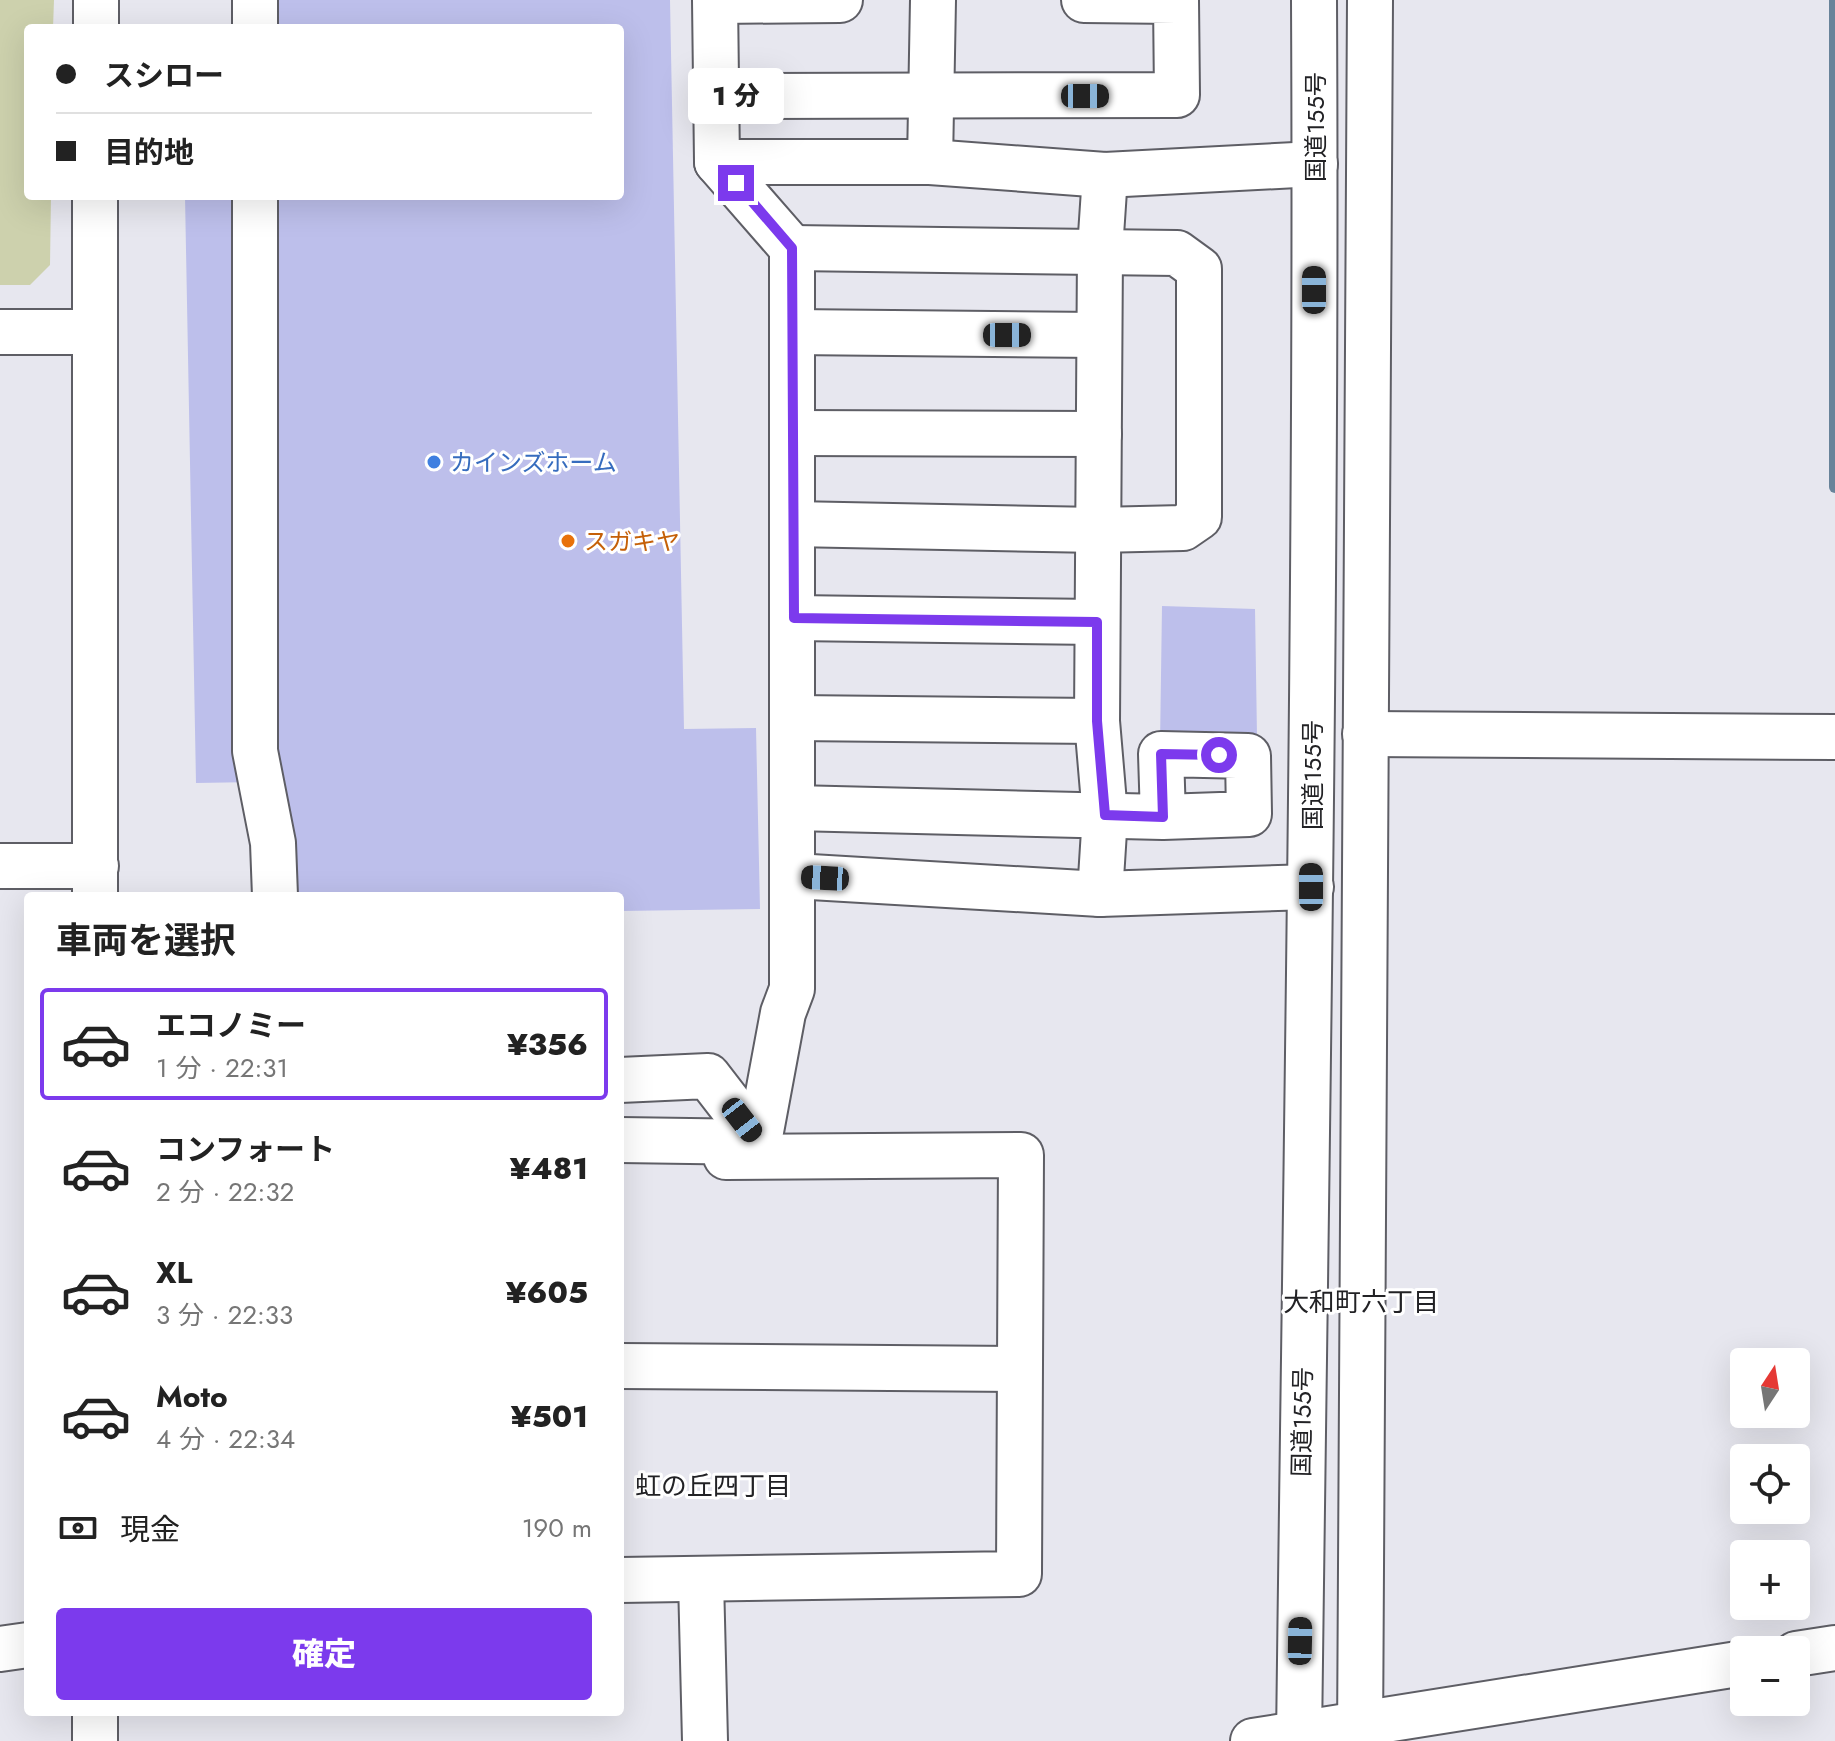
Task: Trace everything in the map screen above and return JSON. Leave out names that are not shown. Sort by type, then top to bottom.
[{"type":"main road","points":[[96,0],[96,24]]},
{"type":"main road","points":[[255,0],[255,24]]},
{"type":"main road","points":[[759,1142],[783,1013],[792,989],[792,248],[717,162],[716,1],[840,0]]},
{"type":"main road","points":[[930,162],[933,0]]},
{"type":"main road","points":[[717,96],[1177,95],[1176,0],[1084,0]]},
{"type":"main road","name":"国道155号","points":[[1299,1737],[1304,1150],[1311,887],[1314,0]]},
{"type":"main road","points":[[1360,1732],[1370,0]]},
{"type":"main road","points":[[717,162],[930,162],[1105,175],[1315,164]]},
{"type":"main road","points":[[1100,894],[1105,815],[1097,721],[1097,622],[1100,250],[1105,175]]},
{"type":"main road","points":[[0,866],[96,881],[95,200]]},
{"type":"main road","points":[[255,200],[255,751],[273,843],[275,892]]},
{"type":"main road","points":[[792,248],[1177,253],[1199,269],[1199,517],[1183,528],[1098,530],[793,524]]},
{"type":"main road","points":[[0,332],[95,332]]},
{"type":"main road","points":[[792,332],[1099,335]]},
{"type":"main road","points":[[793,433],[1099,434]]},
{"type":"main road","points":[[794,618],[1097,622]]},
{"type":"main road","points":[[794,718],[1097,721]]},
{"type":"main road","points":[[1365,734],[1835,737]]},
{"type":"main road","points":[[794,808],[1163,817]]},
{"type":"main road","points":[[794,876],[1100,894],[1311,887]]},
{"type":"main road","points":[[624,1080],[708,1076],[759,1142]]},
{"type":"main road","points":[[624,1140],[759,1142]]},
{"type":"main road","points":[[624,1158],[1021,1155],[1019,1574],[624,1580]]},
{"type":"main road","points":[[624,1366],[1018,1369]]},
{"type":"main road","points":[[701,1580],[705,1741]]},
{"type":"main road","points":[[0,1649],[24,1646]]},
{"type":"main road","points":[[1810,1652],[1835,1648]]},
{"type":"main road","points":[[1253,1741],[1360,1732],[1730,1666]]},
{"type":"main road","points":[[95,1716],[95,1741]]},
{"type":"green space","points":[[0,0],[54,0],[53,24],[24,24],[24,200],[51,200],[50,265],[30,285],[0,285]]},
{"type":"building","name":"カインズホーム","points":[[235,0],[670,0],[684,729],[756,728],[760,909],[624,911],[624,892],[264,892],[262,782],[196,783],[185,200],[624,200],[624,24],[235,24]]},
{"type":"building","points":[[1162,606],[1255,609],[1257,737],[1218,733],[1219,744],[1160,745]]},
{"type":"waterway","points":[[1835,0],[1835,487]]},
{"type":"place","name":"カインズホーム","points":[[434,462]]},
{"type":"place","name":"スガキヤ","points":[[568,541]]},
{"type":"district","name":"大和町六丁目","points":[[1361,1302]]},
{"type":"district","name":"虹の丘四丁目","points":[[713,1486]]},
{"type":"route","points":[[736,183],[792,248],[794,618],[1097,622],[1097,721],[1105,815],[1163,817],[1161,754],[1219,755]]}]
